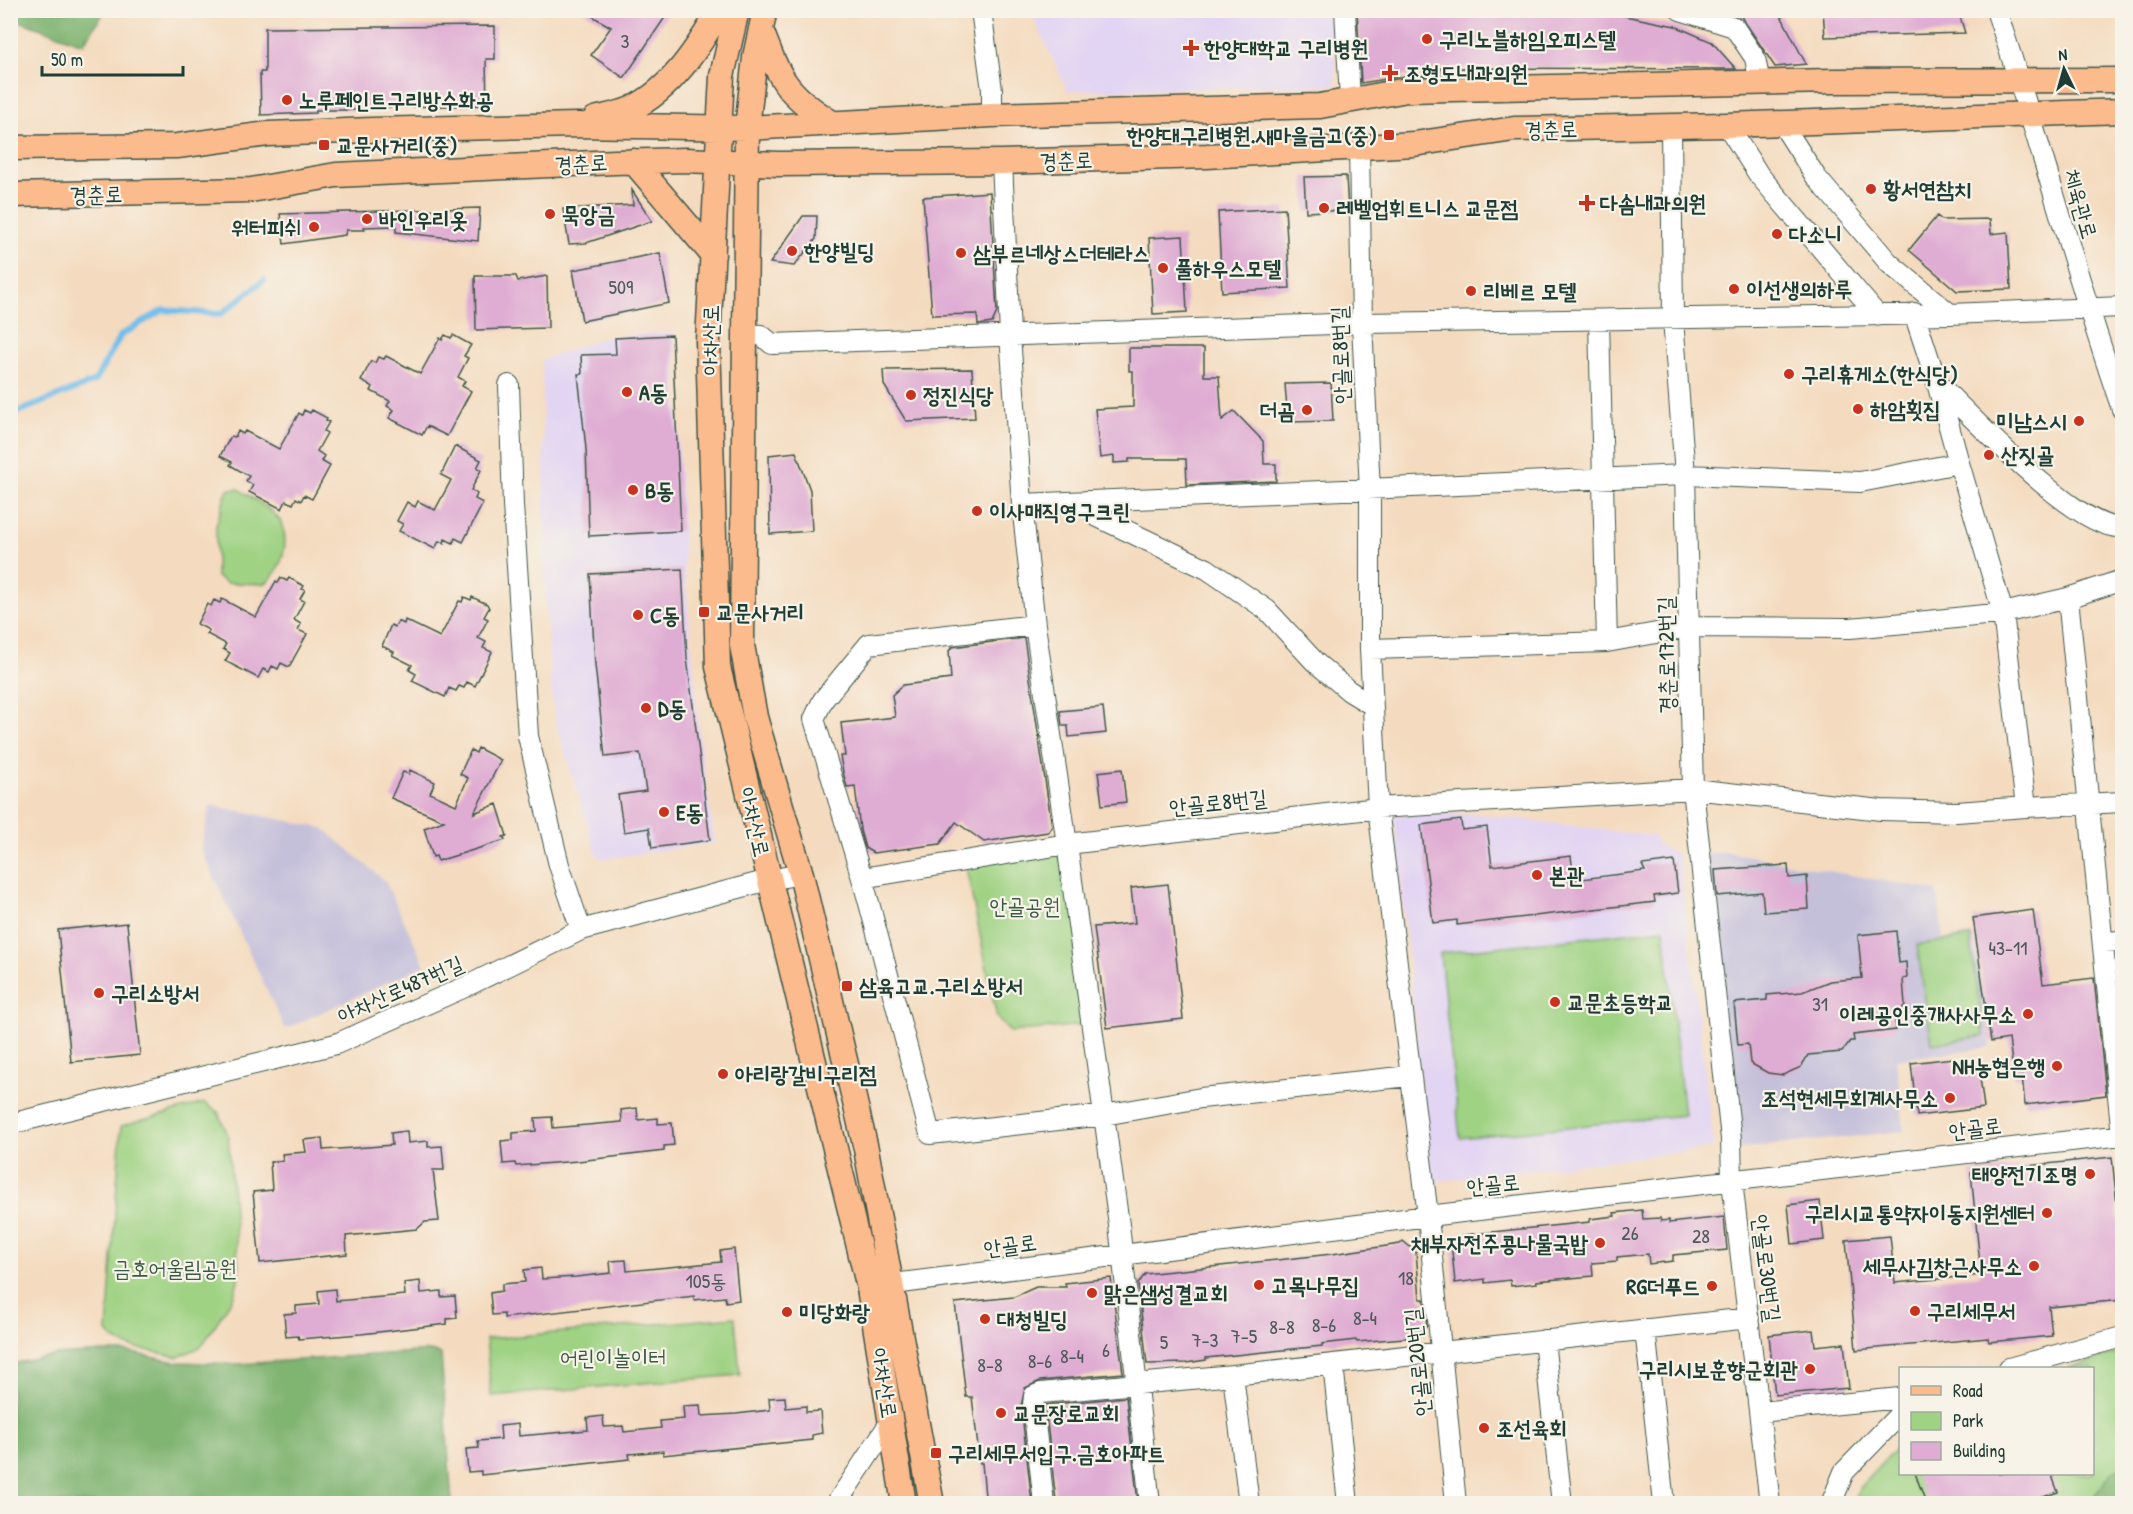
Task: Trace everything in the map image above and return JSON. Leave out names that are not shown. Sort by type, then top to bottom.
[{"type":"main road","points":[[577,125],[630,109],[652,95],[677,73],[695,51],[720,10]]},
{"type":"main road","name":"아차산로","points":[[737,10],[722,76],[708,341],[718,667],[769,880],[881,1286],[932,1503]]},
{"type":"main road","points":[[763,20],[774,64],[789,91],[803,105],[832,123]]},
{"type":"main road","name":"아차산로","points":[[763,20],[751,84],[747,128],[742,645],[755,717],[801,874],[866,1149],[881,1286],[891,1421],[904,1503]]},
{"type":"main road","name":"경춘로","points":[[10,148],[177,146],[268,134],[577,125],[747,128],[992,115],[1320,106],[1407,90],[2019,79],[2122,80]]},
{"type":"main road","name":"경춘로","points":[[10,195],[251,190],[336,175],[633,161],[1002,162],[1207,156],[1414,144],[1514,129],[1727,125],[2122,111]]},
{"type":"main road","points":[[633,161],[712,255]]},
{"type":"street","points":[[981,10],[992,90],[992,115]]},
{"type":"street","points":[[1345,10],[1350,99]]},
{"type":"street","points":[[1680,10],[1734,27],[1755,58],[1760,83]]},
{"type":"street","name":"체육관로","points":[[1996,10],[2030,113],[2087,309],[2122,409]]},
{"type":"street","points":[[1781,122],[1816,177],[1889,263],[1950,314]]},
{"type":"street","points":[[1727,125],[1760,175],[1878,315]]},
{"type":"street","name":"경춘로172번길","points":[[1671,126],[1673,319],[1685,475],[1693,789],[1728,1116],[1732,1181]]},
{"type":"street","name":"안골로8번길","points":[[862,879],[1067,844],[1378,808],[1370,649],[1370,491],[1362,323],[1359,147]]},
{"type":"street","points":[[1002,162],[1010,335],[1022,504],[1035,625],[1104,1115],[1138,1384],[1150,1503]]},
{"type":"street","points":[[744,334],[761,335],[772,344],[1362,323],[1950,314],[2122,307]]},
{"type":"street","points":[[1914,313],[1937,383],[2002,612],[2026,807]]},
{"type":"street","points":[[1599,320],[1601,480],[1607,642]]},
{"type":"street","points":[[1937,383],[2041,483],[2084,515],[2113,528],[2122,527]]},
{"type":"street","points":[[509,385],[513,506],[528,736],[559,865],[581,930]]},
{"type":"street","points":[[1022,504],[1370,491],[1685,475],[1860,482],[1959,463]]},
{"type":"street","points":[[1086,501],[1096,516],[1207,569],[1267,610],[1315,662],[1349,691],[1372,705]]},
{"type":"street","points":[[1370,649],[1607,642],[1689,627],[1850,628],[2002,612],[2068,598],[2122,580]]},
{"type":"street","points":[[2068,598],[2088,805],[2113,942],[2122,1135]]},
{"type":"street","points":[[1035,625],[868,644],[823,700],[814,719],[862,879],[930,1134],[1104,1115],[1201,1098],[1410,1076]]},
{"type":"street","points":[[1378,808],[1693,789],[1881,810],[1957,812],[2122,802]]},
{"type":"street","name":"안골로20번길","points":[[1378,808],[1428,1216],[1456,1503]]},
{"type":"street","name":"아차산로487번길","points":[[10,1124],[336,1044],[465,987],[581,930],[769,880],[801,874]]},
{"type":"street","name":"안골로","points":[[881,1286],[1428,1216],[2122,1135]]},
{"type":"street","name":"안골로30번길","points":[[1732,1181],[1770,1503]]},
{"type":"street","points":[[1044,1503],[1033,1405],[1034,1396],[1041,1393],[1233,1375],[1749,1318]]},
{"type":"street","points":[[1645,1329],[1664,1503]]},
{"type":"street","points":[[2013,1367],[2122,1337]]},
{"type":"street","points":[[1544,1341],[1563,1503]]},
{"type":"street","points":[[1333,1364],[1348,1503]]},
{"type":"street","points":[[1233,1375],[1249,1503]]},
{"type":"street","points":[[1760,1412],[1899,1398]]},
{"type":"street","points":[[1831,1503],[1844,1472],[1899,1415]]},
{"type":"street","points":[[836,1503],[891,1421]]},
{"type":"shaded area","name":"한양대학교 구리병원","points":[[1030,11],[1332,11],[1336,85],[1068,91]]},
{"type":"shaded area","points":[[674,332],[684,562],[700,743],[715,843],[601,859],[596,853],[557,726],[552,698],[545,596],[542,360],[605,337]]},
{"type":"shaded area","points":[[210,805],[323,828],[385,881],[425,965],[285,1029],[201,849]]},
{"type":"shaded area","name":"교문초등학교","points":[[1479,814],[1654,836],[1659,845],[1679,856],[1714,1148],[1431,1182],[1394,815]]},
{"type":"shaded area","points":[[1728,852],[1937,891],[1943,939],[1973,935],[1991,1047],[1896,1059],[1904,1131],[1739,1149],[1704,854]]},
{"type":"green space","points":[[10,11],[105,11],[83,44],[11,18]]},
{"type":"green space","points":[[239,489],[267,508],[280,521],[283,529],[285,546],[283,555],[276,571],[265,584],[226,583],[216,576],[216,526],[227,491]]},
{"type":"green space","name":"안골공원","points":[[1067,844],[1093,1024],[1010,1032],[997,1018],[965,862]]},
{"type":"green space","points":[[1664,929],[1684,1115],[1460,1138],[1440,953]]},
{"type":"green space","points":[[1970,937],[1984,1036],[1932,1044],[1917,945]]},
{"type":"green space","name":"금호어울림공원","points":[[204,1103],[218,1112],[228,1135],[239,1276],[234,1296],[201,1347],[178,1357],[127,1346],[113,1339],[107,1331],[121,1126]]},
{"type":"green space","name":"어린이놀이터","points":[[735,1317],[740,1375],[491,1396],[486,1339]]},
{"type":"green space","points":[[430,1351],[441,1354],[452,1503],[11,1503],[11,1364],[56,1355],[104,1352],[127,1352],[176,1362],[240,1364]]},
{"type":"green space","points":[[2122,1352],[2122,1503],[1854,1504],[1860,1487],[1899,1445],[1899,1475],[2094,1475],[2094,1367],[2071,1367]]},
{"type":"green space","points":[[2122,1467],[2122,1503],[2089,1503],[2113,1471]]},
{"type":"building","points":[[582,10],[670,10],[624,78],[591,55],[611,27]]},
{"type":"building","points":[[1357,10],[1595,10],[1675,26],[1712,42],[1736,69],[1441,68],[1440,75],[1405,76],[1361,83]]},
{"type":"building","points":[[1737,10],[1778,10],[1806,64],[1775,67]]},
{"type":"building","points":[[1823,10],[1958,10],[1965,33],[1825,37]]},
{"type":"building","points":[[495,26],[495,59],[486,59],[487,105],[358,108],[358,110],[316,110],[316,113],[261,115],[260,72],[265,72],[265,28]]},
{"type":"building","points":[[1346,176],[1348,210],[1306,212],[1304,177]]},
{"type":"building","points":[[632,190],[652,221],[586,243],[569,244],[563,209],[633,205]]},
{"type":"building","name":"삼부르네상스더테라스","points":[[990,192],[997,312],[992,323],[978,325],[977,314],[932,315],[923,197]]},
{"type":"building","points":[[480,208],[478,241],[396,232],[396,226],[364,227],[365,230],[346,230],[345,235],[284,244],[280,214]]},
{"type":"building","points":[[1285,208],[1290,288],[1222,292],[1218,212]]},
{"type":"building","name":"한양빌딩","points":[[803,216],[817,216],[816,239],[794,266],[770,263]]},
{"type":"building","points":[[1937,216],[1942,220],[1990,219],[1991,234],[2008,232],[2011,289],[1957,291],[1909,250]]},
{"type":"building","points":[[1183,236],[1187,312],[1153,314],[1149,238]]},
{"type":"building","points":[[660,253],[669,303],[582,321],[573,270]]},
{"type":"building","points":[[475,276],[516,276],[518,281],[547,276],[548,328],[476,330]]},
{"type":"building","points":[[445,335],[451,338],[453,335],[471,345],[464,356],[468,358],[458,377],[465,381],[462,386],[471,391],[447,436],[427,426],[422,435],[389,418],[394,410],[387,406],[390,401],[371,391],[373,387],[361,381],[371,361],[375,363],[378,357],[384,359],[386,356],[420,374],[440,338],[442,340]]},
{"type":"building","points":[[672,335],[681,531],[589,536],[586,449],[578,374],[582,374],[581,355],[616,354],[615,338]]},
{"type":"building","points":[[1129,348],[1204,348],[1204,376],[1219,376],[1222,420],[1234,411],[1263,441],[1264,464],[1276,464],[1276,481],[1187,485],[1186,459],[1129,459],[1129,462],[1114,463],[1114,456],[1100,458],[1095,409],[1133,407],[1133,371],[1129,371]]},
{"type":"building","points":[[972,369],[975,418],[906,421],[884,385],[883,370]]},
{"type":"building","points":[[1331,383],[1333,421],[1288,422],[1285,384]]},
{"type":"building","points":[[304,410],[310,413],[312,410],[327,418],[326,421],[329,422],[324,431],[327,433],[317,451],[324,456],[321,461],[330,466],[312,499],[304,495],[301,501],[296,498],[293,504],[286,501],[282,509],[249,492],[253,485],[246,481],[249,476],[230,465],[232,462],[220,456],[231,436],[235,437],[238,431],[243,434],[245,431],[279,449],[299,413],[302,415]]},
{"type":"building","points":[[455,446],[481,460],[477,468],[481,470],[471,490],[477,494],[475,499],[483,503],[463,542],[455,538],[453,543],[445,539],[444,543],[439,541],[435,549],[399,531],[403,524],[397,521],[407,502],[415,507],[418,501],[435,510],[451,480],[441,475]]},
{"type":"building","points":[[796,452],[810,490],[812,531],[770,534],[769,455]]},
{"type":"building","points":[[682,569],[687,658],[710,840],[652,848],[649,828],[624,832],[618,795],[646,791],[640,753],[605,757],[595,665],[590,574]]},
{"type":"building","points":[[281,578],[287,581],[289,578],[304,586],[302,589],[305,590],[300,599],[304,601],[294,620],[301,624],[298,630],[307,634],[289,667],[281,663],[278,669],[272,666],[269,672],[263,669],[258,678],[225,661],[230,653],[223,649],[226,644],[207,634],[209,630],[197,624],[207,604],[211,606],[214,600],[220,603],[222,599],[256,617],[276,581],[278,583]]},
{"type":"building","points":[[464,597],[471,600],[472,597],[487,604],[489,608],[484,617],[488,619],[478,638],[486,642],[483,648],[492,652],[475,686],[467,682],[464,688],[459,686],[456,691],[449,688],[445,697],[412,681],[416,674],[409,670],[412,665],[392,655],[394,652],[382,646],[391,625],[395,627],[398,621],[404,624],[405,620],[440,637],[459,601],[462,602]]},
{"type":"building","points":[[1024,638],[1052,827],[1048,832],[984,842],[956,822],[940,844],[873,853],[865,848],[860,830],[855,786],[847,787],[843,772],[840,756],[845,756],[841,723],[895,717],[892,695],[903,685],[951,679],[949,651],[952,647]]},
{"type":"building","points":[[1103,707],[1106,733],[1069,737],[1068,726],[1062,726],[1060,711]]},
{"type":"building","points":[[478,748],[501,760],[474,813],[497,804],[507,836],[503,837],[505,840],[438,861],[436,856],[433,857],[424,828],[444,821],[391,798],[403,772],[409,774],[410,770],[435,782],[430,793],[456,805],[468,778],[460,774],[471,750],[476,753]]},
{"type":"building","points":[[1122,769],[1126,802],[1102,805],[1098,772]]},
{"type":"building","name":"본관","points":[[1461,820],[1462,830],[1487,827],[1492,866],[1571,856],[1574,880],[1645,871],[1642,865],[1674,861],[1678,893],[1654,896],[1655,902],[1457,925],[1457,920],[1433,923],[1421,825]]},
{"type":"building","points":[[1788,865],[1789,878],[1807,876],[1809,909],[1764,912],[1762,892],[1717,896],[1715,870]]},
{"type":"building","points":[[1168,884],[1183,1019],[1107,1028],[1094,927],[1135,923],[1131,888]]},
{"type":"building","points":[[2033,910],[2043,984],[2094,978],[2106,1095],[2025,1105],[2022,1077],[2014,1078],[2009,1039],[1991,1042],[1973,918]]},
{"type":"building","name":"구리소방서","points":[[127,923],[140,1055],[71,1062],[58,930]]},
{"type":"building","points":[[1896,931],[1899,963],[1906,962],[1907,978],[1903,979],[1905,1005],[1895,1018],[1896,1030],[1853,1035],[1854,1041],[1850,1041],[1842,1052],[1808,1055],[1801,1067],[1783,1075],[1768,1073],[1750,1063],[1748,1044],[1738,1045],[1734,1003],[1767,1000],[1767,995],[1802,992],[1830,981],[1862,978],[1858,935]]},
{"type":"building","points":[[1953,1058],[1954,1071],[1979,1069],[1984,1108],[1917,1116],[1911,1063]]},
{"type":"building","points":[[637,1108],[638,1120],[658,1118],[658,1124],[672,1123],[674,1145],[664,1146],[664,1151],[578,1161],[516,1166],[515,1163],[503,1164],[501,1141],[513,1140],[513,1133],[536,1131],[535,1118],[552,1117],[553,1128],[622,1122],[621,1110]]},
{"type":"building","points":[[407,1131],[408,1143],[428,1141],[428,1147],[442,1146],[444,1170],[433,1170],[439,1221],[425,1222],[417,1229],[346,1236],[347,1254],[260,1263],[253,1192],[272,1190],[270,1162],[283,1161],[282,1154],[306,1152],[304,1140],[322,1138],[323,1150],[392,1145],[391,1133]]},
{"type":"building","name":"구리시교통약자이동지원센터","points":[[2112,1157],[2122,1254],[2122,1300],[2049,1307],[2052,1336],[1989,1342],[1988,1338],[1856,1350],[1846,1240],[1890,1236],[1895,1283],[1981,1275],[1971,1172]]},
{"type":"building","points":[[1820,1201],[1824,1240],[1792,1244],[1788,1205]]},
{"type":"building","points":[[1642,1210],[1643,1219],[1660,1218],[1661,1221],[1669,1220],[1669,1223],[1724,1217],[1727,1250],[1673,1255],[1673,1261],[1649,1264],[1648,1254],[1617,1257],[1617,1261],[1592,1263],[1593,1276],[1536,1281],[1537,1283],[1511,1286],[1510,1280],[1485,1283],[1485,1279],[1455,1283],[1452,1251],[1463,1235],[1590,1222],[1590,1219],[1615,1216],[1614,1213]]},
{"type":"building","points":[[1403,1241],[1416,1252],[1420,1299],[1424,1299],[1427,1326],[1416,1337],[1357,1342],[1356,1340],[1322,1344],[1322,1346],[1206,1358],[1206,1360],[1186,1363],[1147,1364],[1138,1284],[1145,1274],[1332,1254],[1400,1244]]},
{"type":"building","points":[[734,1249],[739,1300],[726,1302],[725,1297],[694,1300],[694,1296],[504,1318],[504,1314],[492,1315],[490,1293],[502,1291],[502,1284],[525,1282],[524,1270],[541,1268],[542,1279],[576,1277],[611,1273],[610,1261],[626,1260],[627,1271],[721,1262],[720,1251]]},
{"type":"building","points":[[1111,1278],[1123,1373],[1040,1381],[1025,1388],[1021,1406],[1032,1503],[989,1503],[989,1496],[985,1496],[972,1397],[966,1397],[955,1303],[1014,1297],[1036,1287],[1066,1287],[1065,1283]]},
{"type":"building","points":[[420,1281],[421,1293],[441,1291],[441,1297],[455,1296],[457,1318],[447,1319],[447,1324],[361,1334],[299,1339],[298,1336],[286,1337],[284,1314],[296,1313],[296,1306],[319,1304],[318,1291],[335,1289],[336,1301],[405,1295],[404,1283]]},
{"type":"building","name":"구리시보훈향군회관","points":[[1813,1330],[1815,1346],[1844,1343],[1849,1388],[1775,1395],[1769,1335]]},
{"type":"building","points":[[785,1397],[786,1408],[806,1406],[806,1412],[820,1411],[822,1433],[812,1435],[812,1440],[663,1455],[663,1451],[629,1454],[630,1459],[481,1475],[481,1471],[468,1472],[466,1449],[479,1448],[478,1441],[501,1439],[500,1426],[518,1424],[519,1436],[588,1430],[587,1418],[603,1416],[604,1427],[623,1426],[624,1432],[661,1428],[660,1421],[684,1419],[683,1406],[700,1405],[701,1416],[736,1414],[770,1410],[769,1398]]},
{"type":"building","points":[[1126,1397],[1138,1503],[1062,1503],[1056,1501],[1045,1405]]},
{"type":"building","points":[[1916,1475],[2052,1475],[2058,1492],[2034,1500],[2035,1503],[1926,1503]]},
{"type":"waterway","points":[[18,412],[95,381],[121,335],[163,310],[221,314],[264,280]]},
{"type":"place","name":"구리노블하임오피스텔","points":[[1427,39]]},
{"type":"place","name":"한양대학교 구리병원","points":[[1191,48]]},
{"type":"place","name":"조형도내과의원","points":[[1390,73]]},
{"type":"place","name":"노루페인트구리방수화공","points":[[287,100]]},
{"type":"place","name":"한양대구리병원.새마을금고(중)","points":[[1389,135]]},
{"type":"place","name":"교문사거리(중)","points":[[324,145]]},
{"type":"place","name":"황서연참치","points":[[1871,189]]},
{"type":"place","name":"다솜내과의원","points":[[1587,203]]},
{"type":"place","name":"레벨업휘트니스 교문점","points":[[1324,208]]},
{"type":"place","name":"묵앙금","points":[[550,214]]},
{"type":"place","name":"바인우리옷","points":[[367,219]]},
{"type":"place","name":"워터피쉬","points":[[314,227]]},
{"type":"place","name":"다소니","points":[[1777,234]]},
{"type":"place","name":"한양빌딩","points":[[792,251]]},
{"type":"place","name":"삼부르네상스더테라스","points":[[961,253]]},
{"type":"place","name":"풀하우스모텔","points":[[1163,268]]},
{"type":"place","name":"이선생의하루","points":[[1734,289]]},
{"type":"place","name":"리베르 모텔","points":[[1471,291]]},
{"type":"place","name":"구리휴게소(한식당)","points":[[1789,374]]},
{"type":"place","name":"A동","points":[[627,392]]},
{"type":"place","name":"정진식당","points":[[911,395]]},
{"type":"place","name":"하암횟집","points":[[1858,409]]},
{"type":"place","name":"더곰","points":[[1307,410]]},
{"type":"place","name":"미남스시","points":[[2079,421]]},
{"type":"place","name":"산짓골","points":[[1989,455]]},
{"type":"place","name":"B동","points":[[633,490]]},
{"type":"place","name":"이사매직영구크린","points":[[977,511]]},
{"type":"place","name":"교문사거리","points":[[704,612]]},
{"type":"place","name":"C동","points":[[638,615]]},
{"type":"place","name":"D동","points":[[646,708]]},
{"type":"place","name":"E동","points":[[664,812]]},
{"type":"place","name":"본관","points":[[1537,875]]},
{"type":"place","name":"삼육고교.구리소방서","points":[[847,986]]},
{"type":"place","name":"구리소방서","points":[[99,993]]},
{"type":"place","name":"교문초등학교","points":[[1555,1002]]},
{"type":"place","name":"이레공인중개사사무소","points":[[2028,1014]]},
{"type":"place","name":"NH농협은행","points":[[2057,1066]]},
{"type":"place","name":"아리랑갈비구리점","points":[[723,1074]]},
{"type":"place","name":"조석현세무회계사무소","points":[[1950,1098]]},
{"type":"place","name":"태양전기조명","points":[[2090,1174]]},
{"type":"place","name":"구리시교통약자이동지원센터","points":[[2047,1213]]},
{"type":"place","name":"채부자전주콩나물국밥","points":[[1600,1243]]},
{"type":"place","name":"세무사김창근사무소","points":[[2034,1266]]},
{"type":"place","name":"고목나무집","points":[[1259,1285]]},
{"type":"place","name":"RG더푸드","points":[[1712,1286]]},
{"type":"place","name":"맑은샘성결교회","points":[[1092,1293]]},
{"type":"place","name":"구리세무서","points":[[1915,1311]]},
{"type":"place","name":"미당화랑","points":[[787,1312]]},
{"type":"place","name":"대청빌딩","points":[[985,1319]]},
{"type":"place","name":"구리시보훈향군회관","points":[[1810,1369]]},
{"type":"place","name":"교문장로교회","points":[[1001,1413]]},
{"type":"place","name":"조선육회","points":[[1484,1428]]},
{"type":"place","name":"구리세무서입구.금호아파트","points":[[936,1453]]}]
